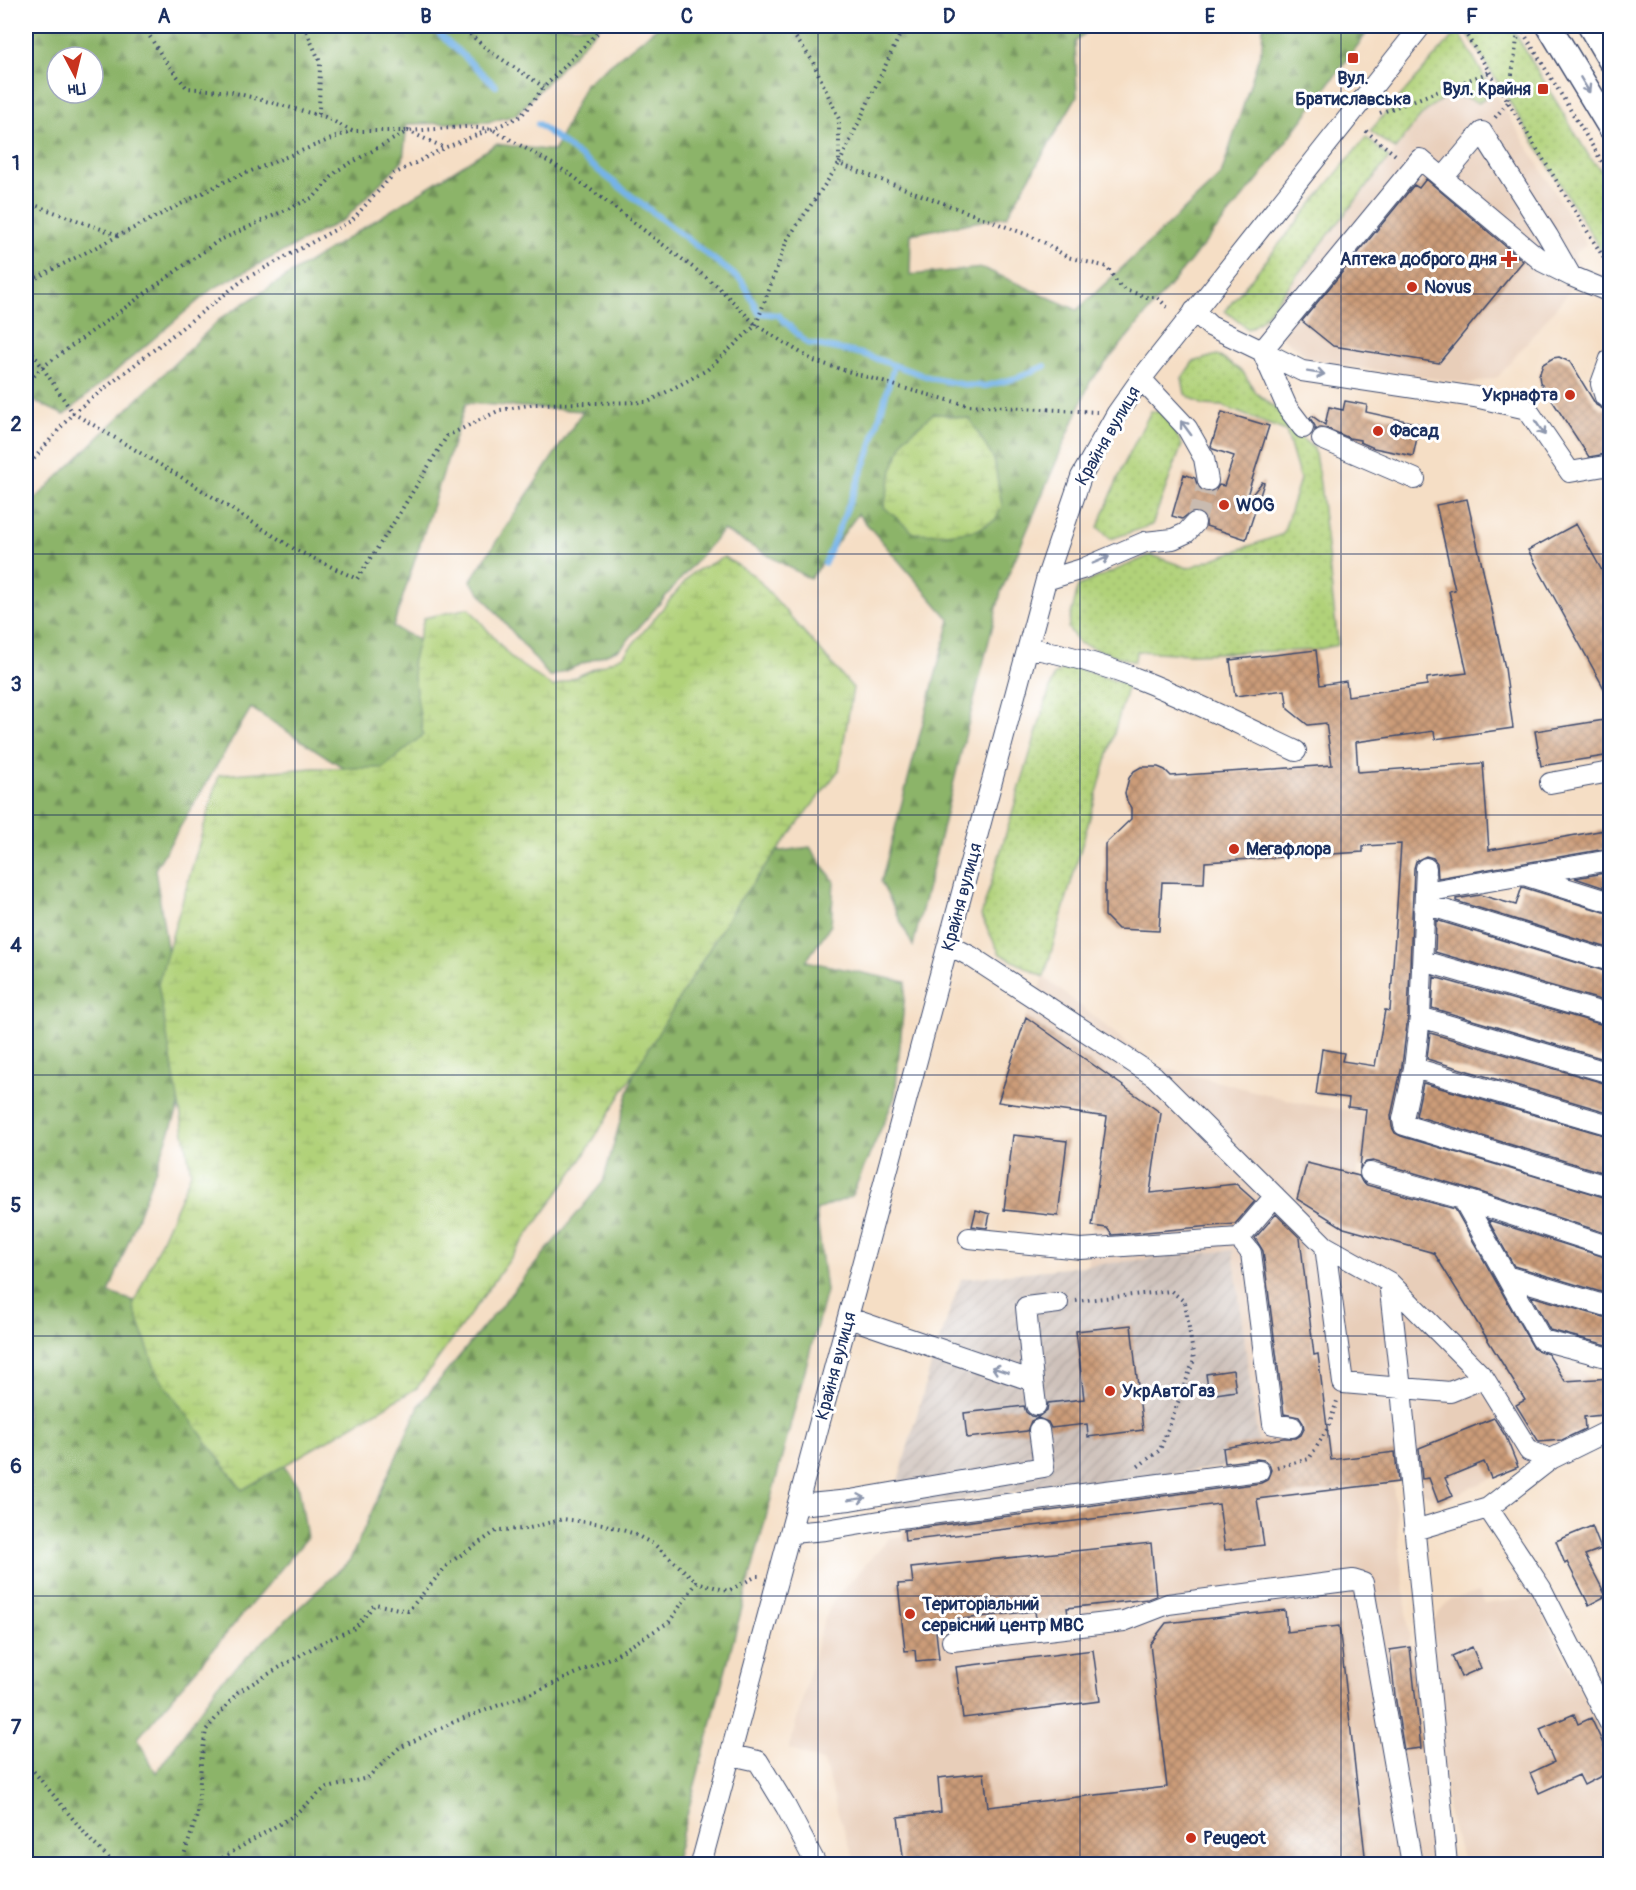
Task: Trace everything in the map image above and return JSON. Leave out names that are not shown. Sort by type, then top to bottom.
[{"type":"main road","points":[[1549,26],[1611,127]]},
{"type":"main road","points":[[1590,26],[1611,60]]},
{"type":"street","name":"Крайня вулиця","points":[[701,1864],[1046,580],[1081,477],[1118,413],[1141,379],[1421,26]]},
{"type":"street","points":[[1443,178],[1482,132],[1571,276]]},
{"type":"street","points":[[1262,351],[1420,159],[1543,262],[1571,276],[1611,291]]},
{"type":"street","points":[[1194,311],[1210,326],[1302,371],[1475,398],[1527,409],[1570,472],[1611,465]]},
{"type":"street","points":[[1262,351],[1287,407],[1303,428]]},
{"type":"street","points":[[1605,397],[1601,384],[1611,360]]},
{"type":"street","points":[[1141,379],[1187,428],[1204,458],[1208,481]]},
{"type":"street","points":[[1322,439],[1415,479]]},
{"type":"street","points":[[1046,580],[1082,569],[1145,542],[1173,539],[1185,533],[1195,523]]},
{"type":"street","points":[[1029,648],[1054,652],[1131,675],[1296,751]]},
{"type":"street","points":[[1550,783],[1611,772]]},
{"type":"street","points":[[1425,898],[1524,875],[1611,860]]},
{"type":"street","points":[[1426,868],[1420,1017],[1414,1068],[1403,1119],[1404,1125],[1611,1187]]},
{"type":"street","points":[[1524,875],[1611,902]]},
{"type":"street","points":[[1425,898],[1611,961]]},
{"type":"street","points":[[949,945],[970,956],[1154,1076],[1325,1245],[1389,1282],[1484,1378],[1529,1451],[1551,1459]]},
{"type":"street","points":[[1423,961],[1611,1015]]},
{"type":"street","points":[[1420,1017],[1611,1073]]},
{"type":"street","points":[[1414,1068],[1611,1125]]},
{"type":"street","points":[[1370,1173],[1463,1199],[1611,1246]]},
{"type":"street","points":[[969,1238],[1081,1249],[1239,1238],[1275,1196]]},
{"type":"street","points":[[1463,1199],[1542,1340],[1611,1358]]},
{"type":"street","points":[[1239,1238],[1251,1253],[1273,1424],[1292,1427]]},
{"type":"street","points":[[1325,1245],[1343,1383],[1450,1392],[1484,1378]]},
{"type":"street","points":[[1506,1276],[1611,1307]]},
{"type":"street","points":[[1389,1282],[1447,1864]]},
{"type":"street","points":[[1036,1405],[1026,1307],[1058,1303]]},
{"type":"street","points":[[849,1318],[1033,1381]]},
{"type":"street","points":[[799,1505],[850,1500],[1044,1467],[1039,1430]]},
{"type":"street","points":[[1414,1530],[1488,1508],[1551,1459],[1611,1430]]},
{"type":"street","points":[[791,1533],[1259,1471]]},
{"type":"street","points":[[1488,1508],[1541,1588],[1611,1724]]},
{"type":"street","points":[[952,1641],[1124,1622],[1167,1604],[1353,1580],[1364,1583],[1412,1864]]},
{"type":"street","points":[[731,1755],[758,1761],[786,1807],[816,1864]]},
{"type":"path","points":[[136,26],[147,32],[165,61],[187,88],[232,92],[319,115],[352,131]]},
{"type":"path","points":[[304,26],[320,62],[319,115]]},
{"type":"path","points":[[461,26],[488,50],[544,87]]},
{"type":"path","points":[[26,468],[72,413],[243,280],[351,220],[394,174],[444,148],[520,116],[544,87],[604,26]]},
{"type":"path","points":[[786,26],[812,60],[838,118],[838,164]]},
{"type":"path","points":[[26,343],[72,413],[186,480],[296,550],[357,579],[447,436],[500,410],[535,404],[648,402],[707,370],[756,325],[787,240],[838,164],[904,26]]},
{"type":"path","points":[[1461,26],[1611,268]]},
{"type":"path","points":[[1482,132],[1508,102],[1519,26]]},
{"type":"path","points":[[1519,26],[1611,176]]},
{"type":"path","points":[[1380,113],[1490,72]]},
{"type":"path","points":[[26,283],[226,181],[352,131],[408,131],[466,127],[492,129],[570,174],[716,285],[756,325],[814,361],[967,405],[1118,413]]},
{"type":"path","points":[[408,131],[444,148]]},
{"type":"path","points":[[26,385],[41,368],[218,241],[314,197],[338,170],[408,131]]},
{"type":"path","points":[[1366,131],[1412,169]]},
{"type":"path","points":[[838,164],[1035,238],[1067,257],[1107,267],[1118,284],[1126,290],[1147,297],[1157,297],[1167,307]]},
{"type":"path","points":[[26,202],[119,235]]},
{"type":"path","points":[[1058,1303],[1171,1291],[1185,1302],[1194,1360],[1160,1450],[1132,1471]]},
{"type":"path","points":[[1259,1471],[1309,1459],[1328,1428],[1343,1383]]},
{"type":"path","points":[[181,1864],[198,1813],[201,1761],[206,1730],[238,1692],[321,1643],[356,1628],[375,1604],[408,1611],[449,1563],[498,1530],[526,1529],[563,1519],[603,1524],[632,1533],[655,1545],[697,1582],[728,1591],[757,1576],[779,1578]]},
{"type":"path","points":[[212,1864],[293,1816],[324,1789],[368,1778],[399,1748],[456,1721],[540,1690],[614,1656],[669,1622],[697,1582]]},
{"type":"path","points":[[26,1762],[92,1842],[115,1864]]},
{"type":"shaded area","points":[[1492,90],[1586,244],[1574,254],[1585,273],[1498,377],[1471,384],[1313,361],[1261,321],[1423,115],[1435,103],[1449,97],[1466,98],[1479,102]]},
{"type":"shaded area","points":[[1044,977],[1156,1066],[1305,1104],[1367,1113],[1357,1176],[1441,1219],[1610,1400],[1610,1414],[1584,1417],[1586,1438],[1438,1502],[1407,1481],[1341,1489],[1393,1484],[1434,1864],[856,1864],[837,1810],[824,1762],[789,1749],[822,1626],[832,1602],[889,1538],[1303,1494],[1299,1436],[1258,1442],[1233,1250],[1087,1266],[1107,1117],[998,1102],[1026,1017]]},
{"type":"shaded area","points":[[1233,1250],[1258,1442],[1223,1448],[1226,1467],[894,1508],[898,1481],[931,1365],[961,1279]]},
{"type":"shaded area","points":[[1479,1592],[1485,1604],[1534,1597],[1610,1750],[1610,1864],[1464,1864],[1448,1816],[1430,1623],[1451,1599]]},
{"type":"green space","points":[[26,26],[600,26],[516,115],[488,122],[407,124],[403,160],[345,219],[212,289],[64,415],[30,399],[29,472],[26,475]]},
{"type":"green space","points":[[659,26],[1093,26],[1075,42],[1077,96],[1007,216],[911,234],[910,275],[983,268],[1077,310],[1221,175],[1262,47],[1263,26],[1372,26],[1259,178],[1090,382],[1001,592],[913,946],[881,882],[950,620],[858,514],[810,579],[723,530],[621,648],[550,677],[470,581],[583,411],[466,403],[393,627],[566,716],[454,839],[251,708],[155,869],[188,1083],[109,1293],[181,1316],[299,1488],[307,1538],[138,1738],[156,1773],[219,1683],[350,1560],[420,1404],[603,1182],[638,1058],[759,854],[810,847],[834,881],[831,925],[806,961],[906,982],[895,1097],[851,1197],[816,1210],[826,1291],[674,1864],[26,1864],[26,508],[221,318],[496,144],[554,151],[585,84]]},
{"type":"green space","points":[[1467,26],[1509,26],[1512,28],[1590,158],[1605,174],[1610,185],[1610,265],[1464,28]]},
{"type":"green space","points":[[1458,30],[1492,90],[1479,103],[1465,98],[1443,99],[1427,110],[1395,149],[1370,131]]},
{"type":"green space","points":[[1366,137],[1389,158],[1261,321],[1248,329],[1225,311]]},
{"type":"green space","points":[[1217,355],[1243,372],[1256,393],[1294,422],[1297,435],[1314,448],[1338,645],[1316,650],[1191,654],[1137,651],[1134,662],[1079,643],[1068,628],[1078,586],[1151,555],[1188,568],[1283,534],[1300,479],[1286,431],[1222,406],[1203,405],[1185,394],[1182,378],[1193,362]]},
{"type":"green space","points":[[1151,411],[1165,413],[1182,445],[1152,525],[1111,539],[1098,527],[1124,464]]},
{"type":"green space","points":[[934,413],[970,419],[994,460],[1002,506],[995,520],[977,530],[947,534],[914,533],[884,507],[892,470],[905,438]]},
{"type":"green space","points":[[724,557],[755,576],[853,688],[839,770],[736,905],[578,1165],[417,1388],[242,1490],[157,1374],[133,1305],[191,1173],[158,984],[219,775],[313,768],[383,768],[423,735],[412,664],[424,618],[469,608],[512,659],[553,687],[623,656],[692,573]]},
{"type":"green space","points":[[1077,668],[1128,685],[1044,977],[1000,954],[981,916],[1054,675],[1062,670]]},
{"type":"building","name":"Novus","points":[[1426,179],[1523,261],[1439,363],[1333,346],[1302,321],[1414,185],[1419,188]]},
{"type":"building","name":"Укрнафта","points":[[1559,357],[1570,362],[1596,405],[1603,409],[1611,407],[1611,453],[1589,457],[1540,382],[1539,376],[1543,364]]},
{"type":"building","name":"Фасад","points":[[1345,401],[1367,405],[1366,412],[1420,424],[1413,456],[1374,448],[1360,440],[1326,428],[1320,427],[1315,430],[1310,418],[1312,416],[1325,425],[1329,407],[1343,410]]},
{"type":"building","points":[[1222,412],[1269,426],[1244,505],[1262,482],[1264,483],[1246,539],[1206,526],[1206,519],[1198,511],[1191,512],[1182,519],[1172,516],[1184,474],[1195,478],[1198,488],[1204,492],[1215,491],[1219,485],[1224,486],[1234,456],[1213,449],[1211,446]]},
{"type":"building","points":[[1467,499],[1505,668],[1513,728],[1435,739],[1434,731],[1356,742],[1358,772],[1483,763],[1489,850],[1611,829],[1611,848],[1438,878],[1437,863],[1433,858],[1426,856],[1416,861],[1408,1016],[1402,1066],[1391,1116],[1392,1127],[1395,1133],[1401,1136],[1611,1199],[1611,1235],[1467,1188],[1373,1161],[1366,1162],[1360,1168],[1366,1109],[1348,1107],[1349,1098],[1316,1094],[1322,1049],[1344,1053],[1342,1061],[1375,1066],[1385,1010],[1390,1011],[1401,844],[1363,846],[1363,852],[1205,862],[1204,883],[1162,882],[1159,931],[1118,929],[1105,916],[1105,844],[1131,819],[1131,808],[1125,793],[1129,778],[1134,771],[1141,767],[1158,767],[1171,776],[1332,765],[1326,723],[1308,725],[1288,709],[1285,690],[1235,696],[1230,660],[1316,650],[1320,685],[1346,681],[1348,696],[1427,685],[1427,678],[1467,673],[1449,591],[1455,590],[1436,505]]},
{"type":"building","points":[[1576,524],[1611,587],[1611,701],[1528,550]]},
{"type":"building","points":[[1611,719],[1611,755],[1541,766],[1535,731]]},
{"type":"building","points":[[1611,872],[1611,890],[1575,878]]},
{"type":"building","points":[[1522,887],[1611,914],[1611,949],[1456,901],[1456,899],[1480,895],[1516,905]]},
{"type":"building","points":[[1436,920],[1611,973],[1611,1003],[1435,952]]},
{"type":"building","points":[[1434,977],[1611,1027],[1611,1061],[1432,1008]]},
{"type":"building","points":[[1026,1017],[1161,1113],[1150,1193],[1236,1184],[1255,1201],[1235,1224],[1112,1235],[1107,1228],[1092,1226],[1107,1117],[998,1102]]},
{"type":"building","points":[[1430,1033],[1611,1085],[1611,1113],[1427,1059]]},
{"type":"building","points":[[1423,1083],[1611,1137],[1611,1175],[1416,1116]]},
{"type":"building","points":[[1013,1135],[1067,1141],[1058,1216],[1004,1210]]},
{"type":"building","points":[[1307,1163],[1359,1176],[1367,1185],[1455,1209],[1534,1349],[1548,1354],[1565,1381],[1611,1378],[1611,1414],[1584,1417],[1585,1429],[1562,1440],[1539,1442],[1516,1405],[1525,1400],[1434,1253],[1344,1228],[1297,1199]]},
{"type":"building","points":[[976,1210],[990,1214],[987,1228],[972,1226]]},
{"type":"building","points":[[1276,1214],[1300,1238],[1314,1355],[1318,1354],[1331,1460],[1395,1452],[1398,1482],[1257,1499],[1264,1545],[1225,1550],[1219,1504],[905,1541],[904,1530],[1261,1483],[1267,1480],[1271,1470],[1269,1464],[1264,1460],[1225,1463],[1223,1448],[1296,1438],[1304,1429],[1299,1417],[1284,1414],[1263,1251],[1255,1238]]},
{"type":"building","points":[[1488,1220],[1611,1259],[1611,1295],[1514,1266]]},
{"type":"building","points":[[1531,1296],[1611,1319],[1611,1346],[1550,1330]]},
{"type":"building","points":[[1131,1325],[1143,1430],[1088,1437],[1087,1424],[1051,1428],[1048,1422],[1038,1418],[1031,1421],[1027,1431],[967,1438],[964,1413],[1024,1406],[1026,1412],[1031,1416],[1038,1417],[1047,1410],[1048,1403],[1084,1399],[1076,1331]]},
{"type":"building","points":[[1233,1370],[1236,1391],[1209,1395],[1206,1374]]},
{"type":"building","points":[[1494,1418],[1506,1437],[1518,1467],[1491,1478],[1484,1462],[1445,1478],[1453,1496],[1438,1502],[1429,1478],[1422,1479],[1419,1448]]},
{"type":"building","points":[[1592,1526],[1601,1549],[1585,1555],[1606,1596],[1589,1605],[1567,1562],[1565,1564],[1556,1541]]},
{"type":"building","points":[[1151,1543],[1156,1596],[1148,1599],[1067,1608],[1068,1615],[1036,1619],[1035,1611],[935,1622],[939,1659],[916,1661],[915,1650],[905,1651],[898,1584],[913,1583],[911,1568]]},
{"type":"building","points":[[1285,1610],[1287,1632],[1339,1626],[1366,1864],[904,1864],[898,1817],[941,1812],[938,1778],[984,1773],[988,1807],[1167,1787],[1150,1644],[1166,1623]]},
{"type":"building","points":[[1410,1647],[1421,1748],[1404,1750],[1390,1650]]},
{"type":"building","points":[[1472,1647],[1481,1668],[1461,1677],[1452,1656]]},
{"type":"building","points":[[1093,1650],[1100,1701],[963,1718],[956,1667]]},
{"type":"building","points":[[1574,1714],[1578,1724],[1591,1718],[1611,1761],[1611,1771],[1584,1785],[1579,1775],[1539,1793],[1530,1773],[1554,1762],[1540,1729]]},
{"type":"waterway","points":[[431,26],[496,86]]},
{"type":"waterway","points":[[538,124],[742,281],[759,313],[778,315],[807,343],[862,354],[934,379],[966,385],[986,386],[1017,378],[1045,366]]},
{"type":"waterway","points":[[825,563],[869,454],[894,366]]},
{"type":"tunnel","points":[[1195,523],[1208,481]]},
{"type":"place","name":"Вул. Братиславська","points":[[1353,58]]},
{"type":"place","name":"Вул. Крайня","points":[[1543,89]]},
{"type":"place","name":"Аптека доброго дня","points":[[1509,259]]},
{"type":"place","name":"Novus","points":[[1412,287]]},
{"type":"place","name":"Укрнафта","points":[[1570,395]]},
{"type":"place","name":"Фасад","points":[[1378,431]]},
{"type":"place","name":"WOG","points":[[1224,505]]},
{"type":"place","name":"Мегафлора","points":[[1234,849]]},
{"type":"place","name":"УкрАвтоГаз","points":[[1110,1391]]},
{"type":"place","name":"Територіальний сервісний центр МВС","points":[[910,1614]]},
{"type":"place","name":"Peugeot","points":[[1191,1838]]}]
